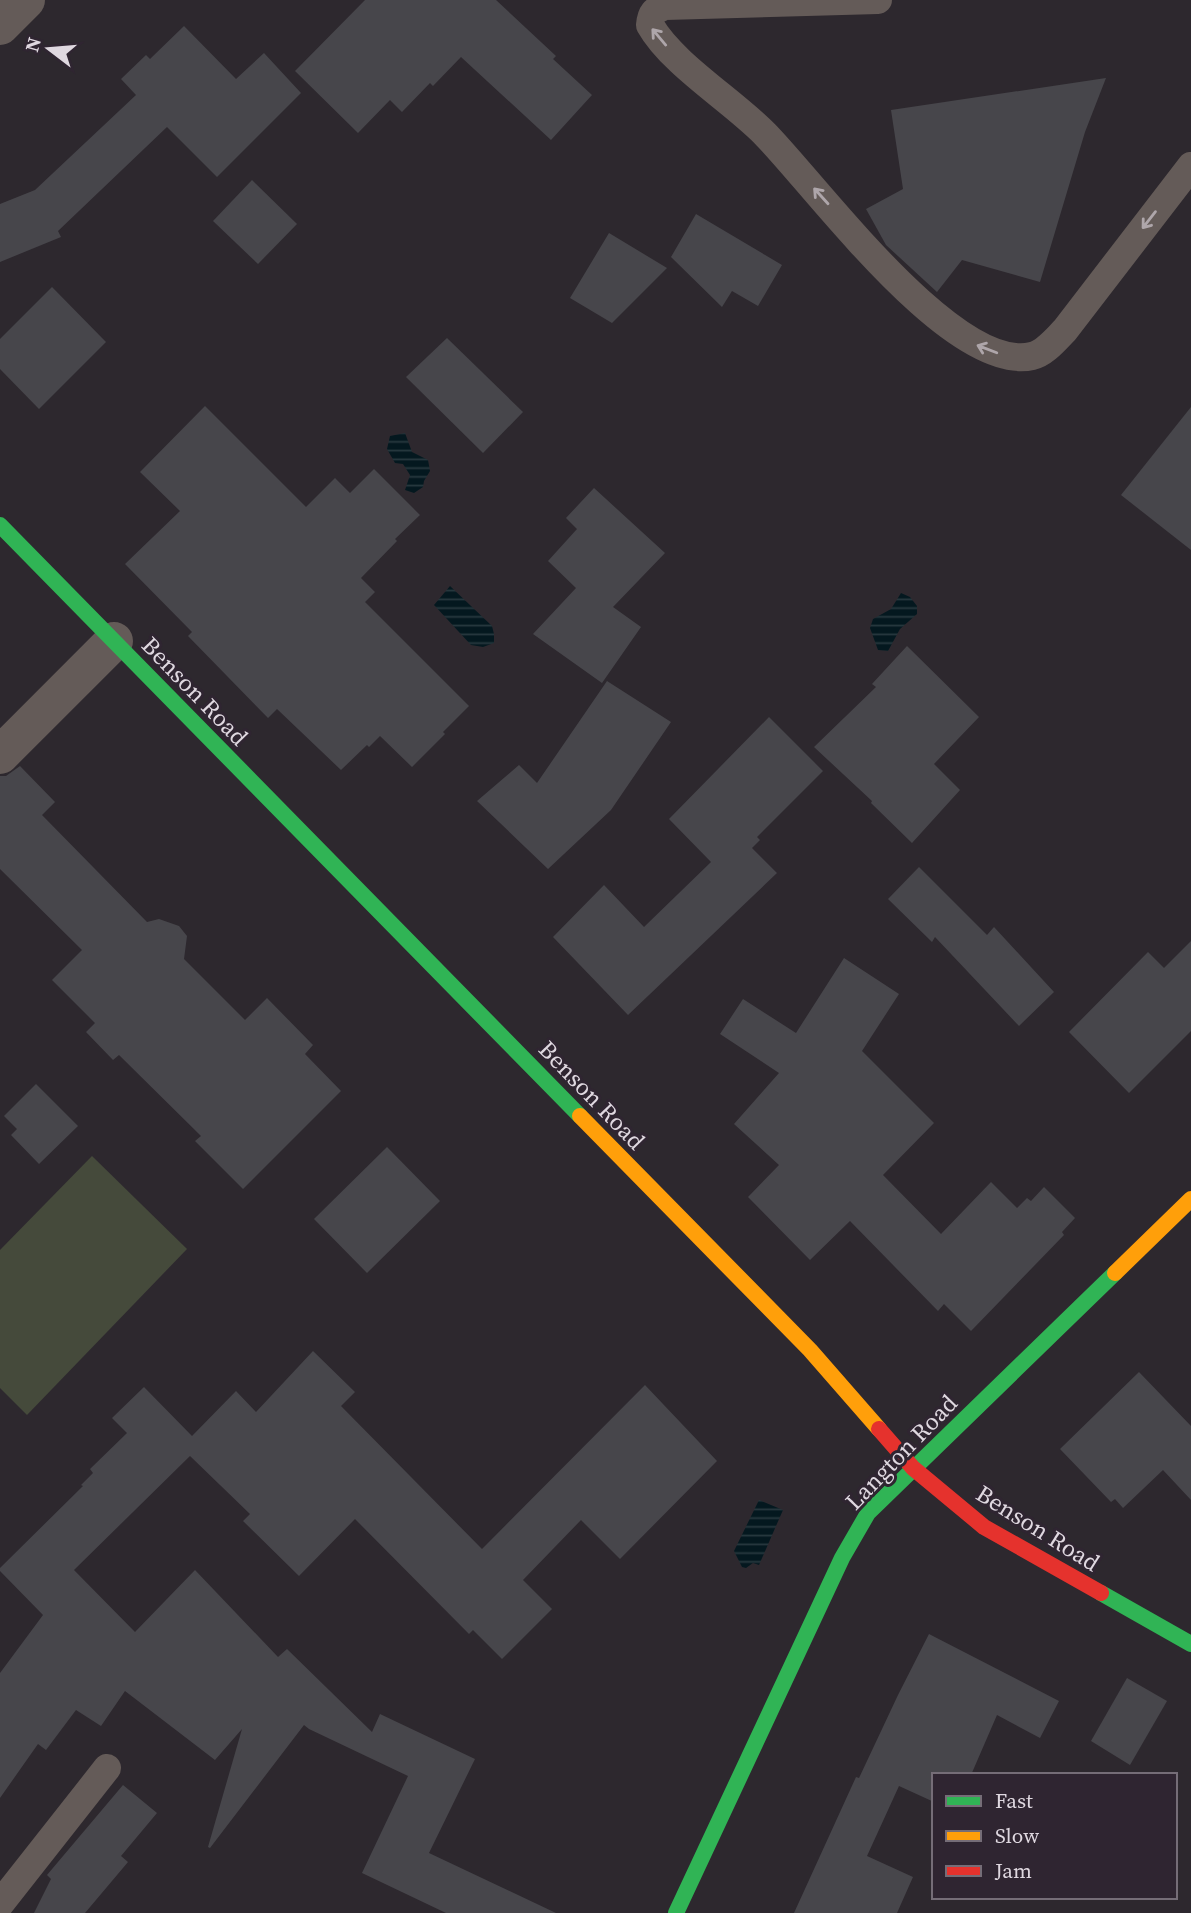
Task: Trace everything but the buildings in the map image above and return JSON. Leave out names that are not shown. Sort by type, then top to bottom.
[{"type":"street","points":[[0,26],[26,0]]},
{"type":"street","name":"Benson Road","points":[[0,525],[810,1350],[913,1468],[984,1527],[1191,1644]]},
{"type":"street","points":[[0,755],[114,641]]},
{"type":"street","name":"Langton Road","points":[[676,1913],[842,1558],[868,1513],[1191,1199]]},
{"type":"lane","points":[[878,0],[665,6],[655,10],[650,17],[650,24],[668,48],[773,141],[893,277],[953,331],[984,349],[1010,356],[1033,356],[1048,347],[1073,319],[1191,166]]},
{"type":"lane","points":[[0,1904],[107,1768]]},
{"type":"green space","points":[[92,1156],[187,1249],[27,1415],[0,1388],[0,1250]]},
{"type":"water","points":[[405,433],[412,452],[428,460],[430,471],[423,487],[414,493],[405,490],[410,475],[403,464],[395,463],[387,449],[390,436]]},
{"type":"water","points":[[450,586],[492,626],[494,643],[483,647],[471,645],[434,605]]},
{"type":"water","points":[[901,593],[910,597],[917,606],[917,614],[900,629],[888,651],[878,650],[870,628],[873,619],[891,609]]},
{"type":"water","points":[[759,1500],[783,1510],[759,1565],[753,1563],[746,1568],[742,1567],[734,1551]]},
{"type":"traffic: fast","points":[[0,525],[580,1116]]},
{"type":"traffic: fast","points":[[676,1913],[842,1558],[868,1513],[1115,1273]]},
{"type":"traffic: fast","points":[[1101,1593],[1191,1644]]},
{"type":"traffic: slow","points":[[580,1116],[810,1350],[879,1429]]},
{"type":"traffic: slow","points":[[1115,1273],[1191,1199]]},
{"type":"traffic: jam","points":[[879,1429],[913,1468],[984,1527],[1101,1593]]}]
